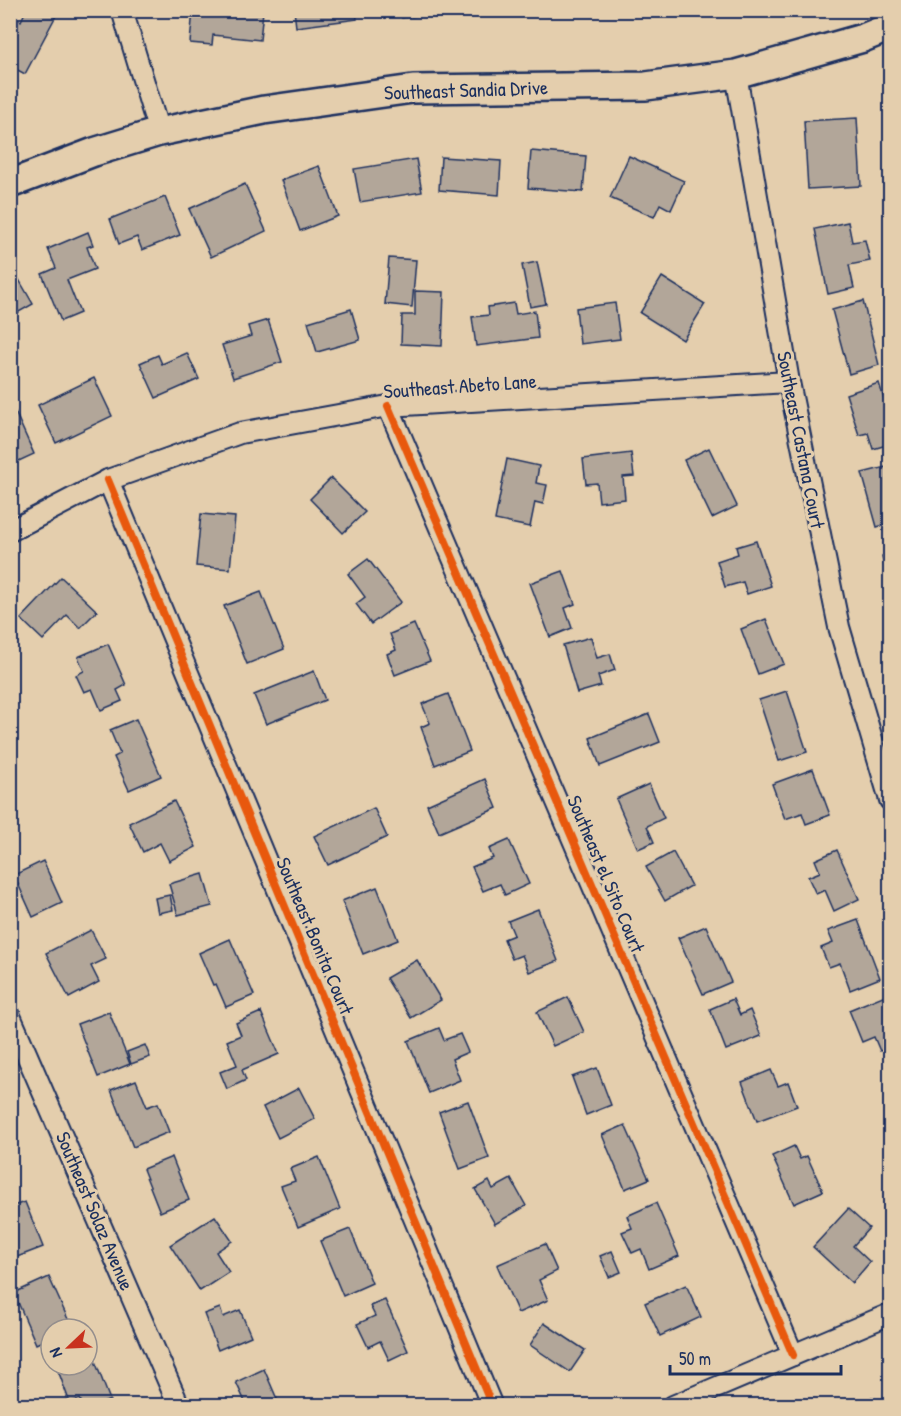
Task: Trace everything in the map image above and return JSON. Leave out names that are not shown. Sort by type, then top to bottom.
[{"type":"street","points":[[122,10],[159,132]]},
{"type":"street","name":"Southeast Sandia Drive","points":[[10,184],[94,152],[159,132],[264,110],[413,89],[646,86],[736,75],[863,38],[891,27]]},
{"type":"street","name":"Southeast Castana Court","points":[[736,75],[789,382],[839,627],[891,800]]},
{"type":"street","name":"Southeast Abeto Lane","points":[[10,531],[108,480],[240,433],[388,406],[789,382]]},
{"type":"street","name":"Southeast el Sito Court","points":[[388,406],[793,1355]]},
{"type":"street","name":"Southeast Bonita Court","points":[[108,480],[492,1406]]},
{"type":"street","name":"Southeast Solaz Avenue","points":[[10,1016],[179,1406]]},
{"type":"street","points":[[673,1406],[891,1314]]},
{"type":"building","points":[[26,10],[59,10],[25,74],[10,66],[10,57],[15,49],[10,47],[10,15],[21,21]]},
{"type":"building","points":[[193,10],[263,11],[260,40],[213,35],[212,45],[190,43]]},
{"type":"building","points":[[294,10],[356,10],[357,19],[296,27]]},
{"type":"building","points":[[401,10],[443,10],[443,13],[402,18]]},
{"type":"building","points":[[857,118],[861,186],[808,189],[804,121]]},
{"type":"building","points":[[531,151],[586,156],[583,192],[528,188]]},
{"type":"building","points":[[629,156],[684,181],[671,210],[660,204],[654,217],[610,198]]},
{"type":"building","points":[[441,157],[501,161],[499,195],[439,190]]},
{"type":"building","points":[[416,159],[422,192],[360,202],[354,169]]},
{"type":"building","points":[[319,166],[338,216],[300,231],[281,180]]},
{"type":"building","points":[[245,184],[266,231],[211,257],[189,209]]},
{"type":"building","points":[[165,197],[180,235],[142,250],[137,237],[119,244],[110,219]]},
{"type":"building","points":[[848,222],[852,242],[865,240],[870,261],[849,265],[854,288],[828,294],[815,229]]},
{"type":"building","points":[[88,232],[93,245],[87,247],[95,269],[67,280],[80,313],[61,321],[42,274],[56,268],[48,249]]},
{"type":"building","points":[[389,258],[416,260],[412,307],[385,304]]},
{"type":"building","points":[[537,262],[546,304],[530,307],[522,265]]},
{"type":"building","points":[[10,264],[33,304],[10,317]]},
{"type":"building","points":[[662,277],[705,304],[683,340],[640,313]]},
{"type":"building","points":[[415,291],[444,292],[442,346],[401,344],[402,315],[415,315]]},
{"type":"building","points":[[863,301],[879,365],[849,374],[832,310]]},
{"type":"building","points":[[514,303],[516,314],[535,311],[538,338],[476,346],[472,317],[489,315],[488,307]]},
{"type":"building","points":[[615,303],[620,339],[580,344],[576,308]]},
{"type":"building","points":[[351,309],[360,340],[317,352],[308,322]]},
{"type":"building","points":[[268,320],[282,362],[233,378],[222,345],[251,336],[248,326]]},
{"type":"building","points":[[187,353],[199,379],[156,398],[140,363],[158,355],[162,364]]},
{"type":"building","points":[[94,378],[112,416],[56,443],[38,405]]},
{"type":"building","points":[[879,383],[884,399],[890,396],[890,420],[887,421],[890,444],[873,449],[868,433],[859,435],[846,394]]},
{"type":"building","points":[[12,405],[34,454],[10,465],[10,406]]},
{"type":"building","points":[[709,448],[737,506],[712,518],[684,460]]},
{"type":"building","points":[[631,453],[634,476],[623,477],[625,499],[599,502],[597,483],[586,484],[583,459]]},
{"type":"building","points":[[507,459],[539,466],[536,483],[547,485],[543,504],[535,502],[530,527],[495,520]]},
{"type":"building","points":[[890,466],[890,523],[877,527],[862,473]]},
{"type":"building","points":[[331,478],[365,512],[343,533],[310,499]]},
{"type":"building","points":[[201,514],[235,517],[230,569],[196,566]]},
{"type":"building","points":[[756,541],[771,586],[747,594],[743,582],[725,587],[717,561],[738,554],[736,547]]},
{"type":"building","points":[[890,554],[890,590],[882,556]]},
{"type":"building","points":[[368,559],[401,602],[371,624],[356,604],[365,597],[348,574]]},
{"type":"building","points":[[563,571],[575,604],[565,608],[572,628],[550,637],[530,583]]},
{"type":"building","points":[[61,577],[97,611],[80,628],[67,615],[43,640],[21,619]]},
{"type":"building","points":[[261,592],[284,649],[247,664],[224,606]]},
{"type":"building","points":[[766,619],[784,664],[758,674],[741,629]]},
{"type":"building","points":[[414,624],[430,661],[395,675],[387,654],[396,650],[390,634]]},
{"type":"building","points":[[591,637],[597,658],[610,654],[615,670],[598,676],[601,686],[577,693],[563,645]]},
{"type":"building","points":[[108,644],[126,685],[117,690],[122,701],[101,710],[92,689],[84,692],[76,675],[84,671],[78,657]]},
{"type":"building","points":[[314,671],[325,700],[266,724],[254,695]]},
{"type":"building","points":[[787,691],[807,752],[779,761],[759,700]]},
{"type":"building","points":[[448,694],[470,751],[435,765],[421,727],[430,723],[422,704]]},
{"type":"building","points":[[649,714],[660,742],[600,766],[590,738]]},
{"type":"building","points":[[136,719],[161,776],[129,790],[114,757],[120,754],[110,730]]},
{"type":"building","points":[[813,769],[830,815],[806,824],[802,813],[785,819],[772,784]]},
{"type":"building","points":[[485,779],[497,808],[439,833],[427,805]]},
{"type":"building","points":[[649,784],[664,818],[647,826],[654,842],[638,849],[616,799]]},
{"type":"building","points":[[174,801],[196,847],[169,861],[160,843],[143,852],[129,823]]},
{"type":"building","points":[[374,808],[387,837],[328,865],[314,836]]},
{"type":"building","points":[[509,840],[529,884],[505,895],[500,884],[483,891],[472,867],[493,858],[489,849]]},
{"type":"building","points":[[837,850],[859,899],[834,911],[825,890],[816,894],[808,877],[820,872],[815,860]]},
{"type":"building","points":[[673,852],[691,886],[665,901],[646,867]]},
{"type":"building","points":[[43,861],[62,903],[33,917],[14,875]]},
{"type":"building","points":[[203,874],[212,906],[178,915],[169,884]]},
{"type":"building","points":[[377,887],[398,940],[363,954],[342,901]]},
{"type":"building","points":[[170,895],[173,910],[158,913],[155,898]]},
{"type":"building","points":[[538,909],[558,961],[529,972],[522,955],[512,959],[504,939],[514,935],[508,921]]},
{"type":"building","points":[[858,920],[880,978],[850,990],[840,963],[829,967],[821,948],[833,943],[828,931]]},
{"type":"building","points":[[706,926],[731,982],[703,994],[678,938]]},
{"type":"building","points":[[91,930],[106,959],[91,966],[99,982],[69,998],[46,953]]},
{"type":"building","points":[[230,939],[254,995],[226,1007],[199,953]]},
{"type":"building","points":[[417,960],[441,1000],[411,1018],[386,978]]},
{"type":"building","points":[[890,993],[890,1047],[880,1051],[874,1037],[862,1042],[849,1010]]},
{"type":"building","points":[[568,997],[584,1032],[553,1046],[537,1012]]},
{"type":"building","points":[[733,999],[740,1015],[750,1010],[761,1036],[726,1050],[710,1009]]},
{"type":"building","points":[[109,1012],[130,1064],[98,1077],[77,1024]]},
{"type":"building","points":[[261,1012],[279,1054],[242,1070],[246,1080],[227,1089],[220,1072],[237,1065],[227,1041],[241,1035],[236,1023]]},
{"type":"building","points":[[439,1028],[444,1040],[460,1034],[468,1052],[452,1059],[460,1080],[429,1093],[408,1041]]},
{"type":"building","points":[[145,1045],[150,1057],[131,1064],[127,1052]]},
{"type":"building","points":[[597,1068],[611,1105],[586,1115],[572,1077]]},
{"type":"building","points":[[771,1070],[778,1086],[788,1082],[797,1106],[757,1121],[742,1082]]},
{"type":"building","points":[[136,1080],[147,1107],[158,1103],[169,1132],[133,1147],[111,1090]]},
{"type":"building","points":[[299,1088],[315,1119],[278,1138],[263,1107]]},
{"type":"building","points":[[468,1101],[489,1158],[460,1169],[439,1112]]},
{"type":"building","points":[[625,1125],[649,1179],[625,1189],[602,1135]]},
{"type":"building","points":[[794,1146],[800,1159],[807,1156],[823,1191],[794,1204],[772,1156]]},
{"type":"building","points":[[172,1157],[189,1200],[160,1212],[143,1169]]},
{"type":"building","points":[[319,1157],[340,1209],[298,1227],[281,1186],[295,1181],[290,1169]]},
{"type":"building","points":[[511,1179],[526,1206],[495,1224],[475,1189],[489,1181],[493,1189]]},
{"type":"building","points":[[25,1202],[43,1247],[17,1257],[10,1241],[10,1207]]},
{"type":"building","points":[[656,1203],[679,1256],[649,1269],[641,1249],[632,1253],[622,1232],[632,1228],[627,1216]]},
{"type":"building","points":[[848,1209],[869,1228],[853,1246],[870,1262],[852,1283],[813,1247]]},
{"type":"building","points":[[215,1216],[232,1241],[216,1252],[229,1272],[200,1291],[170,1245]]},
{"type":"building","points":[[350,1229],[372,1283],[343,1296],[320,1241]]},
{"type":"building","points":[[545,1244],[557,1271],[539,1280],[548,1300],[518,1313],[497,1265]]},
{"type":"building","points":[[612,1251],[621,1272],[609,1277],[600,1256]]},
{"type":"building","points":[[49,1277],[67,1317],[39,1317],[39,1343],[36,1344],[14,1293]]},
{"type":"building","points":[[686,1285],[701,1317],[660,1336],[645,1303]]},
{"type":"building","points":[[385,1300],[408,1351],[389,1360],[380,1341],[368,1347],[357,1324],[375,1316],[370,1306]]},
{"type":"building","points":[[220,1308],[223,1317],[240,1310],[251,1336],[218,1350],[204,1314]]},
{"type":"building","points":[[544,1323],[585,1350],[570,1372],[530,1345]]},
{"type":"building","points":[[264,1369],[280,1406],[247,1406],[236,1382]]},
{"type":"building","points":[[99,1371],[110,1400],[96,1406],[83,1406],[80,1399],[70,1403],[60,1377],[99,1377]]},
{"type":"building","points":[[872,1397],[876,1406],[853,1406]]},
{"type":"cycle path","points":[[388,406],[793,1355]]},
{"type":"cycle path","points":[[108,480],[492,1406]]}]
